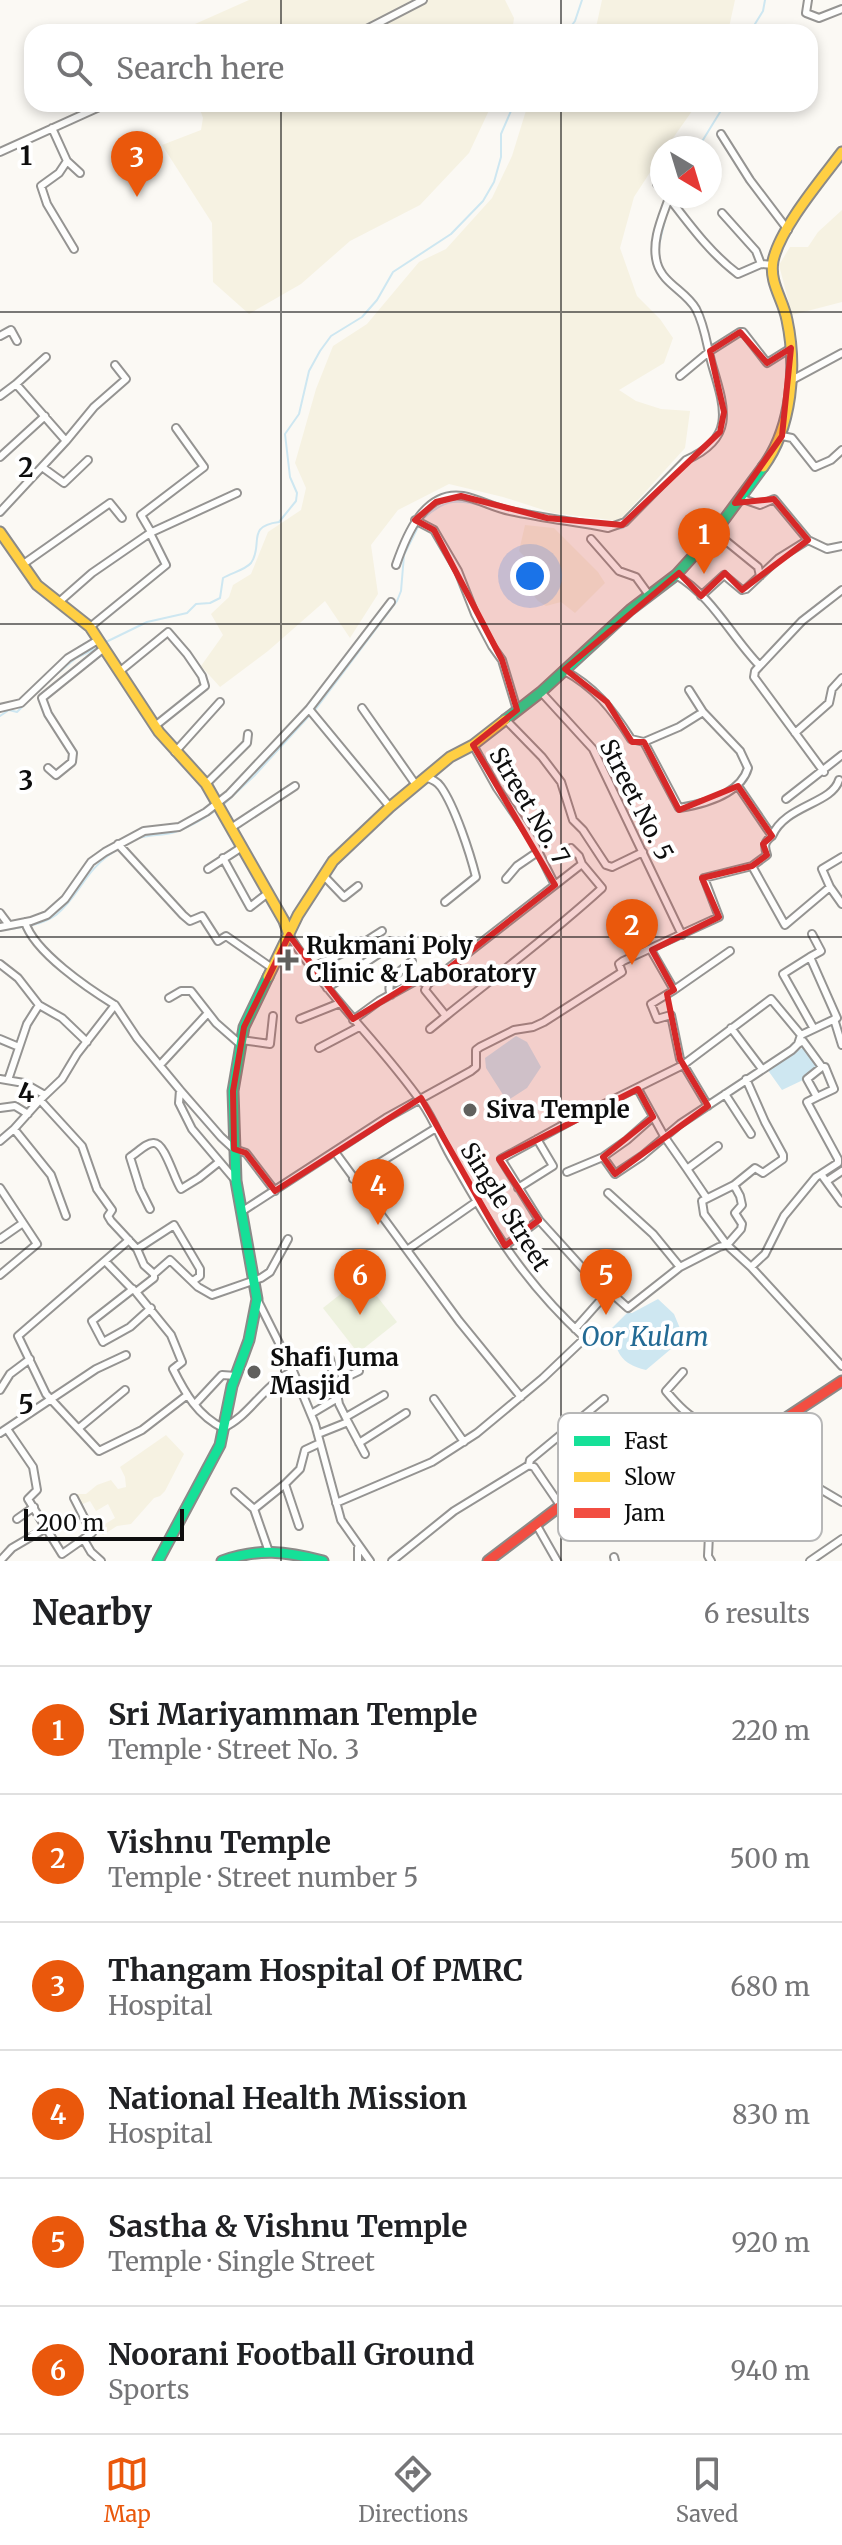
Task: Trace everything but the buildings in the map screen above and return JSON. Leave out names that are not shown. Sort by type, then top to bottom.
[{"type":"street","points":[[376,24],[423,0]]},
{"type":"street","points":[[808,0],[806,13],[819,18],[842,9]]},
{"type":"street","points":[[0,152],[88,112]]},
{"type":"street","points":[[52,128],[67,161],[80,173]]},
{"type":"street","points":[[721,134],[750,180],[788,230]]},
{"type":"street","points":[[370,1561],[341,1520],[311,1414],[257,1299],[236,1181],[234,1149],[233,1091],[244,1027],[323,874],[343,851],[425,777],[450,757],[473,745],[541,692],[649,595],[676,575],[715,532],[773,454],[782,436],[788,412],[791,348],[787,317],[772,278],[773,265],[779,244],[819,179],[842,152]]},
{"type":"street","points":[[67,161],[59,173],[41,186],[47,204],[74,249]]},
{"type":"street","points":[[396,565],[415,520],[436,502],[461,496],[492,507],[547,518],[608,528],[622,525],[686,460],[707,448],[720,432],[724,412],[710,351],[695,307],[667,280],[658,266],[656,240],[666,208]]},
{"type":"street","points":[[676,208],[713,251],[738,274],[761,264],[773,265]]},
{"type":"street","points":[[722,213],[756,251],[761,264]]},
{"type":"street","points":[[0,336],[11,330],[17,341]]},
{"type":"street","points":[[680,376],[710,351],[740,332],[767,363],[791,348]]},
{"type":"street","points":[[790,381],[842,353]]},
{"type":"street","points":[[0,396],[46,357]]},
{"type":"street","points":[[0,512],[94,407],[126,379],[115,365]]},
{"type":"street","points":[[16,384],[66,441]]},
{"type":"street","points":[[0,457],[45,416]]},
{"type":"street","points":[[90,627],[166,565],[141,515],[204,467],[176,428]]},
{"type":"street","points":[[782,436],[792,438],[815,467],[831,460],[842,450]]},
{"type":"street","points":[[42,467],[64,483],[88,460]]},
{"type":"street","points":[[59,602],[92,573],[151,532],[237,493]]},
{"type":"street","points":[[740,498],[760,505],[774,499],[808,540],[827,549],[842,546]]},
{"type":"street","points":[[22,565],[110,503],[122,518]]},
{"type":"street","points":[[415,520],[434,530],[458,571],[475,614],[502,660],[517,710]]},
{"type":"street","points":[[0,532],[37,585],[90,627],[155,726],[206,784],[289,935]]},
{"type":"street","points":[[715,532],[758,567],[760,574]]},
{"type":"street","points":[[591,539],[619,571],[636,577],[649,595]]},
{"type":"street","points":[[701,596],[724,575],[742,590],[779,558],[808,540]]},
{"type":"street","points":[[676,575],[701,596],[759,665]]},
{"type":"street","points":[[824,772],[754,677],[759,665],[802,621],[842,590]]},
{"type":"street","points":[[0,927],[26,925],[58,908],[91,862],[118,844],[144,831],[179,827],[218,807],[309,709],[391,602]]},
{"type":"street","points":[[119,672],[168,632],[202,676],[205,686],[155,726]]},
{"type":"street","points":[[0,708],[21,703],[68,658],[101,644]]},
{"type":"street","points":[[48,768],[56,775],[72,762],[73,753],[48,714],[42,698],[101,644]]},
{"type":"street","points":[[563,670],[577,677],[607,702],[631,739],[644,742],[679,727],[703,712]]},
{"type":"street","points":[[795,733],[829,703],[832,689],[842,678]]},
{"type":"street","points":[[644,742],[679,808],[716,799],[745,779],[748,768],[740,751],[703,712],[689,690]]},
{"type":"street","name":"Street No. 5","points":[[541,692],[593,749],[682,935]]},
{"type":"street","points":[[175,752],[220,702]]},
{"type":"street","points":[[362,708],[416,785]]},
{"type":"street","points":[[309,709],[390,807]]},
{"type":"street","points":[[506,720],[561,782],[573,820],[603,862],[612,867],[643,852]]},
{"type":"street","points":[[206,784],[247,743],[248,734]]},
{"type":"street","name":"Street No. 7","points":[[473,745],[503,798],[539,851],[555,885]]},
{"type":"street","points":[[786,799],[842,755]]},
{"type":"street","points":[[425,777],[435,781],[445,794],[467,846],[476,877],[445,902]]},
{"type":"street","points":[[241,1212],[476,1067],[476,1050],[480,1047],[514,1030],[544,1022],[622,972],[619,964],[719,917],[704,878],[752,866],[767,855],[764,847],[766,841],[777,825],[794,811],[832,793],[839,780]]},
{"type":"street","points":[[231,828],[295,786]]},
{"type":"street","points":[[738,786],[772,836]]},
{"type":"street","points":[[118,844],[190,921],[202,916],[218,941],[226,936],[272,968]]},
{"type":"street","points":[[208,869],[242,847]]},
{"type":"street","points":[[430,1029],[536,946],[602,888],[571,848]]},
{"type":"street","points":[[506,879],[517,866],[539,851]]},
{"type":"street","points":[[842,857],[822,869],[842,904]]},
{"type":"street","points":[[223,858],[250,907],[268,893]]},
{"type":"street","points":[[446,1016],[425,990],[428,984],[582,864]]},
{"type":"street","points":[[752,866],[785,925],[830,887]]},
{"type":"street","points":[[323,874],[344,897],[358,886]]},
{"type":"street","points":[[0,913],[9,925]]},
{"type":"street","points":[[26,925],[39,944],[81,984],[115,1005],[137,1038],[180,1090],[234,1149],[246,1153],[275,1191]]},
{"type":"street","points":[[311,968],[382,931]]},
{"type":"street","points":[[812,934],[821,951],[783,974],[814,1029]]},
{"type":"street","name":"Single Street","points":[[289,935],[311,968],[420,1099],[476,1202],[521,1271],[573,1327]]},
{"type":"street","points":[[327,988],[392,945]]},
{"type":"street","points":[[651,950],[674,990]]},
{"type":"street","points":[[708,1106],[683,1065],[671,1015],[657,1019],[651,1004],[730,951]]},
{"type":"street","points":[[798,1044],[801,1035],[837,1018],[810,957]]},
{"type":"street","points":[[391,995],[389,982],[412,961]]},
{"type":"street","points":[[0,964],[18,978],[39,1005],[62,1018],[87,1042]]},
{"type":"street","points":[[353,1020],[417,980],[428,984]]},
{"type":"street","points":[[169,998],[181,991],[191,991],[208,1013],[240,1042],[270,1044],[273,1016]]},
{"type":"street","points":[[606,1294],[539,1220],[501,1159],[683,1065],[771,999],[801,1035]]},
{"type":"street","points":[[300,1019],[340,1003]]},
{"type":"street","points":[[39,1005],[27,1024],[4,1080],[24,1083],[42,1098],[82,1146],[91,1175],[112,1210],[108,1216],[154,1274]]},
{"type":"street","points":[[0,1141],[62,1079],[115,1005]]},
{"type":"street","points":[[160,1065],[208,1013]]},
{"type":"street","points":[[834,1019],[842,1045]]},
{"type":"street","points":[[319,1048],[359,1027]]},
{"type":"street","points":[[731,1028],[762,1069]]},
{"type":"street","points":[[0,1039],[19,1047]]},
{"type":"street","points":[[603,1157],[615,1174],[664,1136],[803,1041],[825,1067],[834,1089],[807,1102],[838,1163],[816,1177],[794,1201],[765,1254],[751,1267]]},
{"type":"street","points":[[817,1097],[807,1079],[822,1067]]},
{"type":"street","points":[[746,1079],[783,1159],[763,1173],[755,1168],[734,1185],[706,1197],[701,1204],[704,1214],[727,1245],[842,1366]]},
{"type":"street","points":[[638,1089],[664,1136],[706,1197]]},
{"type":"street","points":[[180,1090],[179,1103],[192,1129],[236,1181]]},
{"type":"street","points":[[725,1094],[751,1134]]},
{"type":"street","points":[[0,1108],[15,1106],[28,1114]]},
{"type":"street","points":[[567,1172],[603,1157],[653,1117]]},
{"type":"street","points":[[353,1179],[436,1128]]},
{"type":"street","points":[[14,1129],[51,1175],[66,1216]]},
{"type":"street","points":[[518,1188],[553,1166],[537,1139]]},
{"type":"street","points":[[150,1209],[130,1157],[149,1143],[163,1148],[181,1189],[219,1162]]},
{"type":"street","points":[[687,1169],[718,1146]]},
{"type":"street","points":[[335,1152],[459,1321],[521,1397]]},
{"type":"street","points":[[827,1181],[842,1171]]},
{"type":"street","points":[[821,1174],[842,1203]]},
{"type":"street","points":[[336,1503],[432,1462],[464,1442],[521,1397],[585,1338],[573,1327],[609,1291],[628,1308],[680,1267],[727,1245],[742,1224],[735,1213],[742,1205],[734,1185]]},
{"type":"street","points":[[0,1188],[37,1244],[0,1275]]},
{"type":"street","points":[[608,1193],[653,1234],[680,1267]]},
{"type":"street","points":[[407,1250],[476,1202]]},
{"type":"street","points":[[505,1246],[539,1220]]},
{"type":"street","points":[[0,1239],[23,1223]]},
{"type":"street","points":[[137,1249],[174,1225],[200,1269],[200,1276],[193,1281]]},
{"type":"street","points":[[151,1308],[130,1327],[103,1342],[92,1321],[154,1278],[154,1274],[170,1260],[212,1295],[254,1282],[270,1272],[288,1239]]},
{"type":"street","points":[[129,1240],[18,1336],[51,1399],[96,1450],[104,1450],[142,1430],[186,1396]]},
{"type":"street","points":[[105,1261],[151,1308],[171,1335],[182,1362],[173,1369],[186,1396],[204,1415],[223,1428]]},
{"type":"street","points":[[158,1561],[220,1445],[257,1299]]},
{"type":"street","points":[[254,1317],[265,1314]]},
{"type":"street","points":[[74,1498],[92,1533],[62,1554],[28,1499],[37,1490],[33,1467],[3,1431],[96,1369],[126,1355]]},
{"type":"street","points":[[0,1390],[7,1378],[30,1359]]},
{"type":"street","points":[[330,1359],[338,1398],[365,1454]]},
{"type":"street","points":[[223,1428],[238,1421],[274,1381],[293,1371]]},
{"type":"street","points":[[334,1383],[359,1371]]},
{"type":"street","points":[[0,1372],[7,1378]]},
{"type":"street","points":[[683,1372],[666,1391],[688,1413]]},
{"type":"street","points":[[195,1404],[222,1375],[236,1376]]},
{"type":"street","points":[[792,1413],[842,1381]]},
{"type":"street","points":[[79,1428],[125,1390]]},
{"type":"street","points":[[318,1434],[347,1420],[384,1395]]},
{"type":"street","points":[[311,1414],[338,1398]]},
{"type":"street","points":[[434,1399],[464,1442]]},
{"type":"street","points":[[585,1413],[604,1399]]},
{"type":"street","points":[[359,1443],[406,1413]]},
{"type":"street","points":[[354,1434],[369,1437]]},
{"type":"street","points":[[392,1561],[454,1511],[529,1465],[530,1460],[558,1434]]},
{"type":"street","points":[[254,1509],[300,1469],[305,1450],[320,1443]]},
{"type":"street","points":[[529,1465],[534,1467],[558,1502]]},
{"type":"street","points":[[285,1484],[299,1526]]},
{"type":"street","points":[[822,1490],[842,1502]]},
{"type":"street","points":[[235,1492],[254,1509],[268,1549]]},
{"type":"street","points":[[17,1519],[34,1507]]},
{"type":"street","points":[[488,1561],[558,1507]]},
{"type":"street","points":[[536,1524],[557,1561]]},
{"type":"street","points":[[0,1561],[28,1537],[48,1527]]},
{"type":"street","points":[[810,1561],[842,1539]]},
{"type":"street","points":[[84,1540],[101,1561]]},
{"type":"street","points":[[709,1541],[708,1556],[711,1561]]},
{"type":"street","points":[[357,1545],[358,1561]]},
{"type":"street","points":[[0,1546],[7,1553]]},
{"type":"street","points":[[222,1561],[241,1553],[268,1549],[323,1561]]},
{"type":"highlighted area","points":[[740,332],[767,363],[791,348],[782,436],[735,503],[774,499],[808,540],[742,590],[725,573],[701,596],[679,573],[565,669],[607,702],[632,742],[644,742],[679,810],[738,786],[772,836],[763,844],[767,855],[752,866],[702,878],[719,917],[652,950],[674,990],[667,994],[680,1059],[708,1106],[615,1174],[603,1157],[653,1117],[638,1089],[499,1159],[539,1220],[505,1246],[421,1098],[275,1191],[246,1153],[234,1149],[233,1091],[244,1027],[289,935],[353,1019],[417,980],[431,982],[555,885],[473,745],[517,710],[502,660],[434,530],[415,520],[436,502],[461,496],[547,518],[622,525],[720,432],[724,412],[710,351]]},
{"type":"shaded area","points":[[249,0],[505,0],[514,18],[513,24],[195,24]]},
{"type":"shaded area","points":[[602,0],[735,0],[730,24],[597,24]]},
{"type":"shaded area","points":[[201,112],[488,112],[469,153],[420,205],[350,241],[301,284],[249,314],[213,282],[212,223],[162,145],[201,130]]},
{"type":"shaded area","points":[[526,112],[691,112],[674,136],[650,136],[650,172],[634,197],[620,248],[637,296],[660,319],[673,338],[664,363],[619,390],[636,401],[661,409],[690,411],[685,448],[619,521],[553,513],[449,484],[398,510],[371,545],[378,594],[350,638],[325,601],[268,651],[220,687],[201,666],[223,635],[211,614],[229,597],[233,585],[251,574],[268,532],[301,510],[306,488],[295,463],[316,389],[333,346],[367,324],[419,262],[446,249],[492,198],[512,156]]},
{"type":"shaded area","points":[[842,210],[842,302],[792,315],[779,265],[790,247],[808,247],[818,232]]},
{"type":"shaded area","points":[[525,525],[554,528],[605,583],[575,613],[561,602],[546,606],[526,586],[524,556],[519,551]]},
{"type":"shaded area","points":[[166,1435],[184,1454],[165,1491],[154,1498],[131,1524],[117,1526],[103,1535],[95,1530],[115,1518],[108,1504],[96,1511],[90,1501],[80,1505],[76,1494],[86,1494],[97,1485],[111,1480],[118,1489],[126,1487],[120,1467]]},
{"type":"green space","points":[[362,1277],[397,1322],[358,1353],[323,1308]]},
{"type":"water","points":[[516,1036],[527,1042],[541,1067],[527,1088],[507,1101],[486,1068],[485,1058]]},
{"type":"water","points":[[804,1047],[818,1066],[803,1080],[782,1090],[767,1069]]},
{"type":"water","name":"Oor Kulam","points":[[658,1299],[674,1314],[684,1338],[646,1370],[630,1364],[621,1356],[612,1328],[627,1313]]},
{"type":"waterway","points":[[573,24],[582,0]]},
{"type":"waterway","points":[[755,24],[763,11],[765,0]]},
{"type":"waterway","points":[[106,642],[147,622],[187,613],[196,604],[210,603],[220,598],[223,578],[251,563],[259,532],[269,524],[279,522],[296,501],[285,434],[299,414],[309,371],[320,351],[331,336],[362,317],[377,300],[393,272],[451,234],[483,201],[494,182],[501,157],[501,134],[511,112]]},
{"type":"waterway","points":[[705,136],[720,112]]},
{"type":"waterway","points":[[660,264],[658,249],[667,212]]},
{"type":"waterway","points":[[716,442],[724,428],[726,414],[721,384]]},
{"type":"waterway","points":[[423,519],[438,507],[453,502],[487,507]]},
{"type":"waterway","points":[[611,530],[623,528],[632,519]]},
{"type":"waterway","points":[[315,710],[397,601],[401,591],[404,555],[419,525]]},
{"type":"waterway","points":[[53,677],[76,658],[97,648]]},
{"type":"waterway","points":[[0,716],[9,710],[17,712],[34,695]]},
{"type":"waterway","points":[[223,805],[310,715]]},
{"type":"waterway","points":[[135,839],[181,830],[218,809]]},
{"type":"waterway","points":[[1,930],[37,924],[56,915],[97,865],[117,850]]},
{"type":"traffic: fast","points":[[505,720],[541,692],[630,610],[676,575],[715,532],[763,467]]},
{"type":"traffic: fast","points":[[158,1561],[220,1445],[232,1386],[249,1340],[257,1299],[236,1181],[233,1091],[244,1027],[268,977]]},
{"type":"traffic: fast","points":[[222,1561],[272,1552],[323,1561]]},
{"type":"traffic: slow","points":[[763,467],[773,451],[786,416],[792,357],[785,312],[773,277],[773,261],[792,219],[842,152]]},
{"type":"traffic: slow","points":[[0,532],[37,585],[90,627],[159,732],[206,784],[289,935]]},
{"type":"traffic: slow","points":[[268,977],[298,915],[333,861],[390,807],[450,757],[473,745],[505,720]]},
{"type":"traffic: jam","points":[[794,1413],[842,1381]]},
{"type":"traffic: jam","points":[[488,1561],[558,1508]]},
{"type":"place","name":"Thangam Hospital Of PMRC","points":[[137,197]]},
{"type":"place","name":"Sri Mariyamman Temple","points":[[704,574]]},
{"type":"place","name":"Rukmani Poly Clinic & Laboratory","points":[[288,960]]},
{"type":"place","name":"Vishnu Temple","points":[[632,965]]},
{"type":"place","name":"Siva Temple","points":[[470,1110]]},
{"type":"place","name":"National Health Mission","points":[[378,1225]]},
{"type":"place","name":"Noorani Football Ground","points":[[360,1315]]},
{"type":"place","name":"Sastha & Vishnu Temple","points":[[606,1315]]},
{"type":"place","name":"Shafi Juma Masjid","points":[[254,1372]]}]
